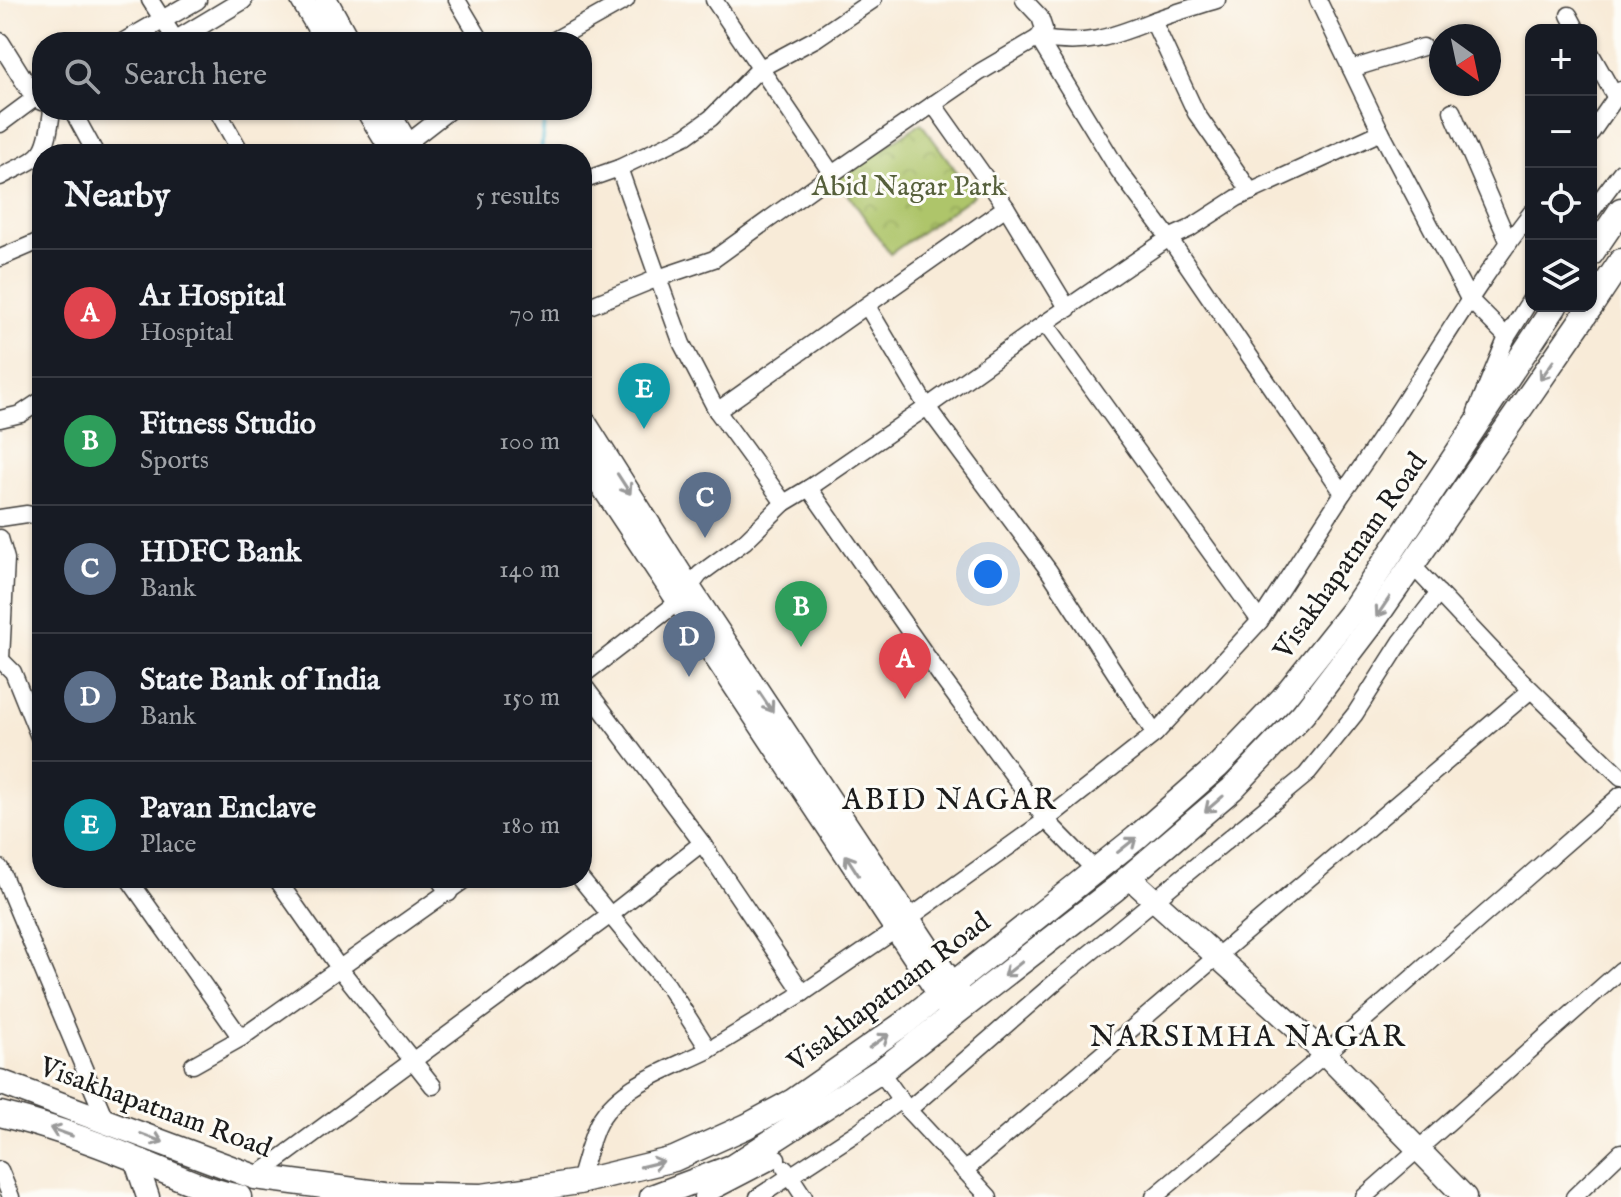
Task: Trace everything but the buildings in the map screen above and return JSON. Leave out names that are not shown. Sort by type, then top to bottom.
[{"type":"main road","points":[[302,0],[321,32]]},
{"type":"main road","points":[[326,0],[344,32]]},
{"type":"main road","points":[[375,120],[394,144]]},
{"type":"main road","points":[[390,120],[398,144]]},
{"type":"main road","points":[[1597,245],[1621,210]]},
{"type":"main road","points":[[1597,297],[1621,261]]},
{"type":"main road","name":"Visakhapatnam Road","points":[[0,1082],[255,1177],[385,1194],[482,1196],[579,1182],[674,1159],[747,1126],[793,1101],[903,1024],[1096,871],[1218,766],[1283,698],[1353,610],[1551,312]]},
{"type":"main road","points":[[652,1197],[773,1151],[1129,877],[1232,789],[1303,714],[1370,626],[1587,312]]},
{"type":"main road","points":[[592,435],[684,595]]},
{"type":"main road","points":[[592,470],[684,595],[960,1010]]},
{"type":"main road","points":[[1129,877],[1325,1054],[1465,1197]]},
{"type":"main road","points":[[0,1114],[35,1122],[135,1159],[209,1191],[239,1197]]},
{"type":"main road","points":[[135,1159],[148,1197]]},
{"type":"street","points":[[150,0],[170,32]]},
{"type":"street","points":[[140,32],[197,0]]},
{"type":"street","points":[[190,32],[243,0]]},
{"type":"street","points":[[457,0],[476,32]]},
{"type":"street","points":[[569,32],[626,0]]},
{"type":"street","points":[[714,0],[832,174]]},
{"type":"street","points":[[592,177],[686,136],[711,118],[759,69],[817,38],[872,0]]},
{"type":"street","points":[[592,305],[714,259],[933,104],[1038,38],[1044,29],[1040,17],[1024,0]]},
{"type":"street","points":[[1038,38],[1065,44],[1096,41],[1217,0]]},
{"type":"street","points":[[1318,0],[1381,132],[1469,299],[1507,337]]},
{"type":"street","points":[[1153,21],[1196,113],[1251,192]]},
{"type":"street","points":[[1038,38],[1119,171],[1169,238],[1343,493]]},
{"type":"street","points":[[0,42],[32,87]]},
{"type":"street","points":[[1351,69],[1423,47]]},
{"type":"street","points":[[1597,63],[1618,94],[1597,124]]},
{"type":"street","points":[[0,124],[32,103]]},
{"type":"street","points":[[933,104],[1006,207],[1068,309]]},
{"type":"street","points":[[1452,111],[1509,243]]},
{"type":"street","points":[[46,144],[50,120]]},
{"type":"street","points":[[77,120],[91,144]]},
{"type":"street","points":[[223,120],[236,144]]},
{"type":"street","points":[[410,144],[438,120]]},
{"type":"street","points":[[592,668],[684,595],[700,574],[745,541],[784,503],[1169,238],[1251,192],[1381,132]]},
{"type":"street","points":[[0,177],[32,160]]},
{"type":"street","points":[[619,168],[682,344],[717,411],[784,503]]},
{"type":"street","points":[[1597,204],[1621,172]]},
{"type":"street","points":[[717,411],[1006,207]]},
{"type":"street","points":[[579,1182],[597,1126],[610,1107],[632,1088],[709,1050],[803,993],[1046,820],[1155,734],[1260,621],[1395,419],[1469,299],[1525,221]]},
{"type":"street","points":[[0,258],[32,244]]},
{"type":"street","points":[[867,306],[927,407],[1049,571],[1155,734]]},
{"type":"street","points":[[1463,444],[1507,337],[1525,308]]},
{"type":"street","points":[[1045,323],[1260,621]]},
{"type":"street","points":[[0,419],[21,414],[32,407]]},
{"type":"street","points":[[809,488],[1046,820],[1096,871]]},
{"type":"street","points":[[0,518],[32,515]]},
{"type":"street","points":[[0,538],[6,559],[0,659],[13,672],[32,719]]},
{"type":"street","points":[[1412,565],[1531,690],[1620,775]]},
{"type":"street","points":[[758,1197],[904,1105],[1306,775],[1355,714],[1401,642],[1439,593]]},
{"type":"street","points":[[964,1171],[1531,690]]},
{"type":"street","points":[[592,696],[702,843],[803,993]]},
{"type":"street","points":[[1154,1197],[1325,1054],[1621,795]]},
{"type":"street","points":[[255,1177],[609,916],[702,843]]},
{"type":"street","points":[[0,868],[106,1121]]},
{"type":"street","points":[[135,888],[241,1038]]},
{"type":"street","points":[[283,888],[340,969],[433,1086]]},
{"type":"street","points":[[445,888],[449,893]]},
{"type":"street","points":[[193,1065],[241,1038],[455,888]]},
{"type":"street","points":[[588,888],[668,986],[709,1050]]},
{"type":"street","points":[[1364,1197],[1621,970]]},
{"type":"street","points":[[880,1071],[904,1105],[989,1197]]},
{"type":"street","points":[[702,1197],[773,1151],[804,1197]]},
{"type":"street","points":[[1574,1197],[1618,1161]]},
{"type":"street","points":[[0,1170],[11,1197]]},
{"type":"green space","name":"Abid Nagar Park","points":[[921,123],[974,195],[890,254],[837,178]]},
{"type":"waterway","points":[[542,144],[544,120]]},
{"type":"place","name":"Pavan Enclave","points":[[644,429]]},
{"type":"place","name":"HDFC Bank","points":[[705,538]]},
{"type":"place","name":"Fitness Studio","points":[[801,647]]},
{"type":"place","name":"State Bank of India","points":[[689,677]]},
{"type":"place","name":"A1 Hospital","points":[[905,699]]},
{"type":"district","name":"ABID NAGAR","points":[[950,799]]},
{"type":"district","name":"NARSIMHA NAGAR","points":[[1248,1036]]}]
